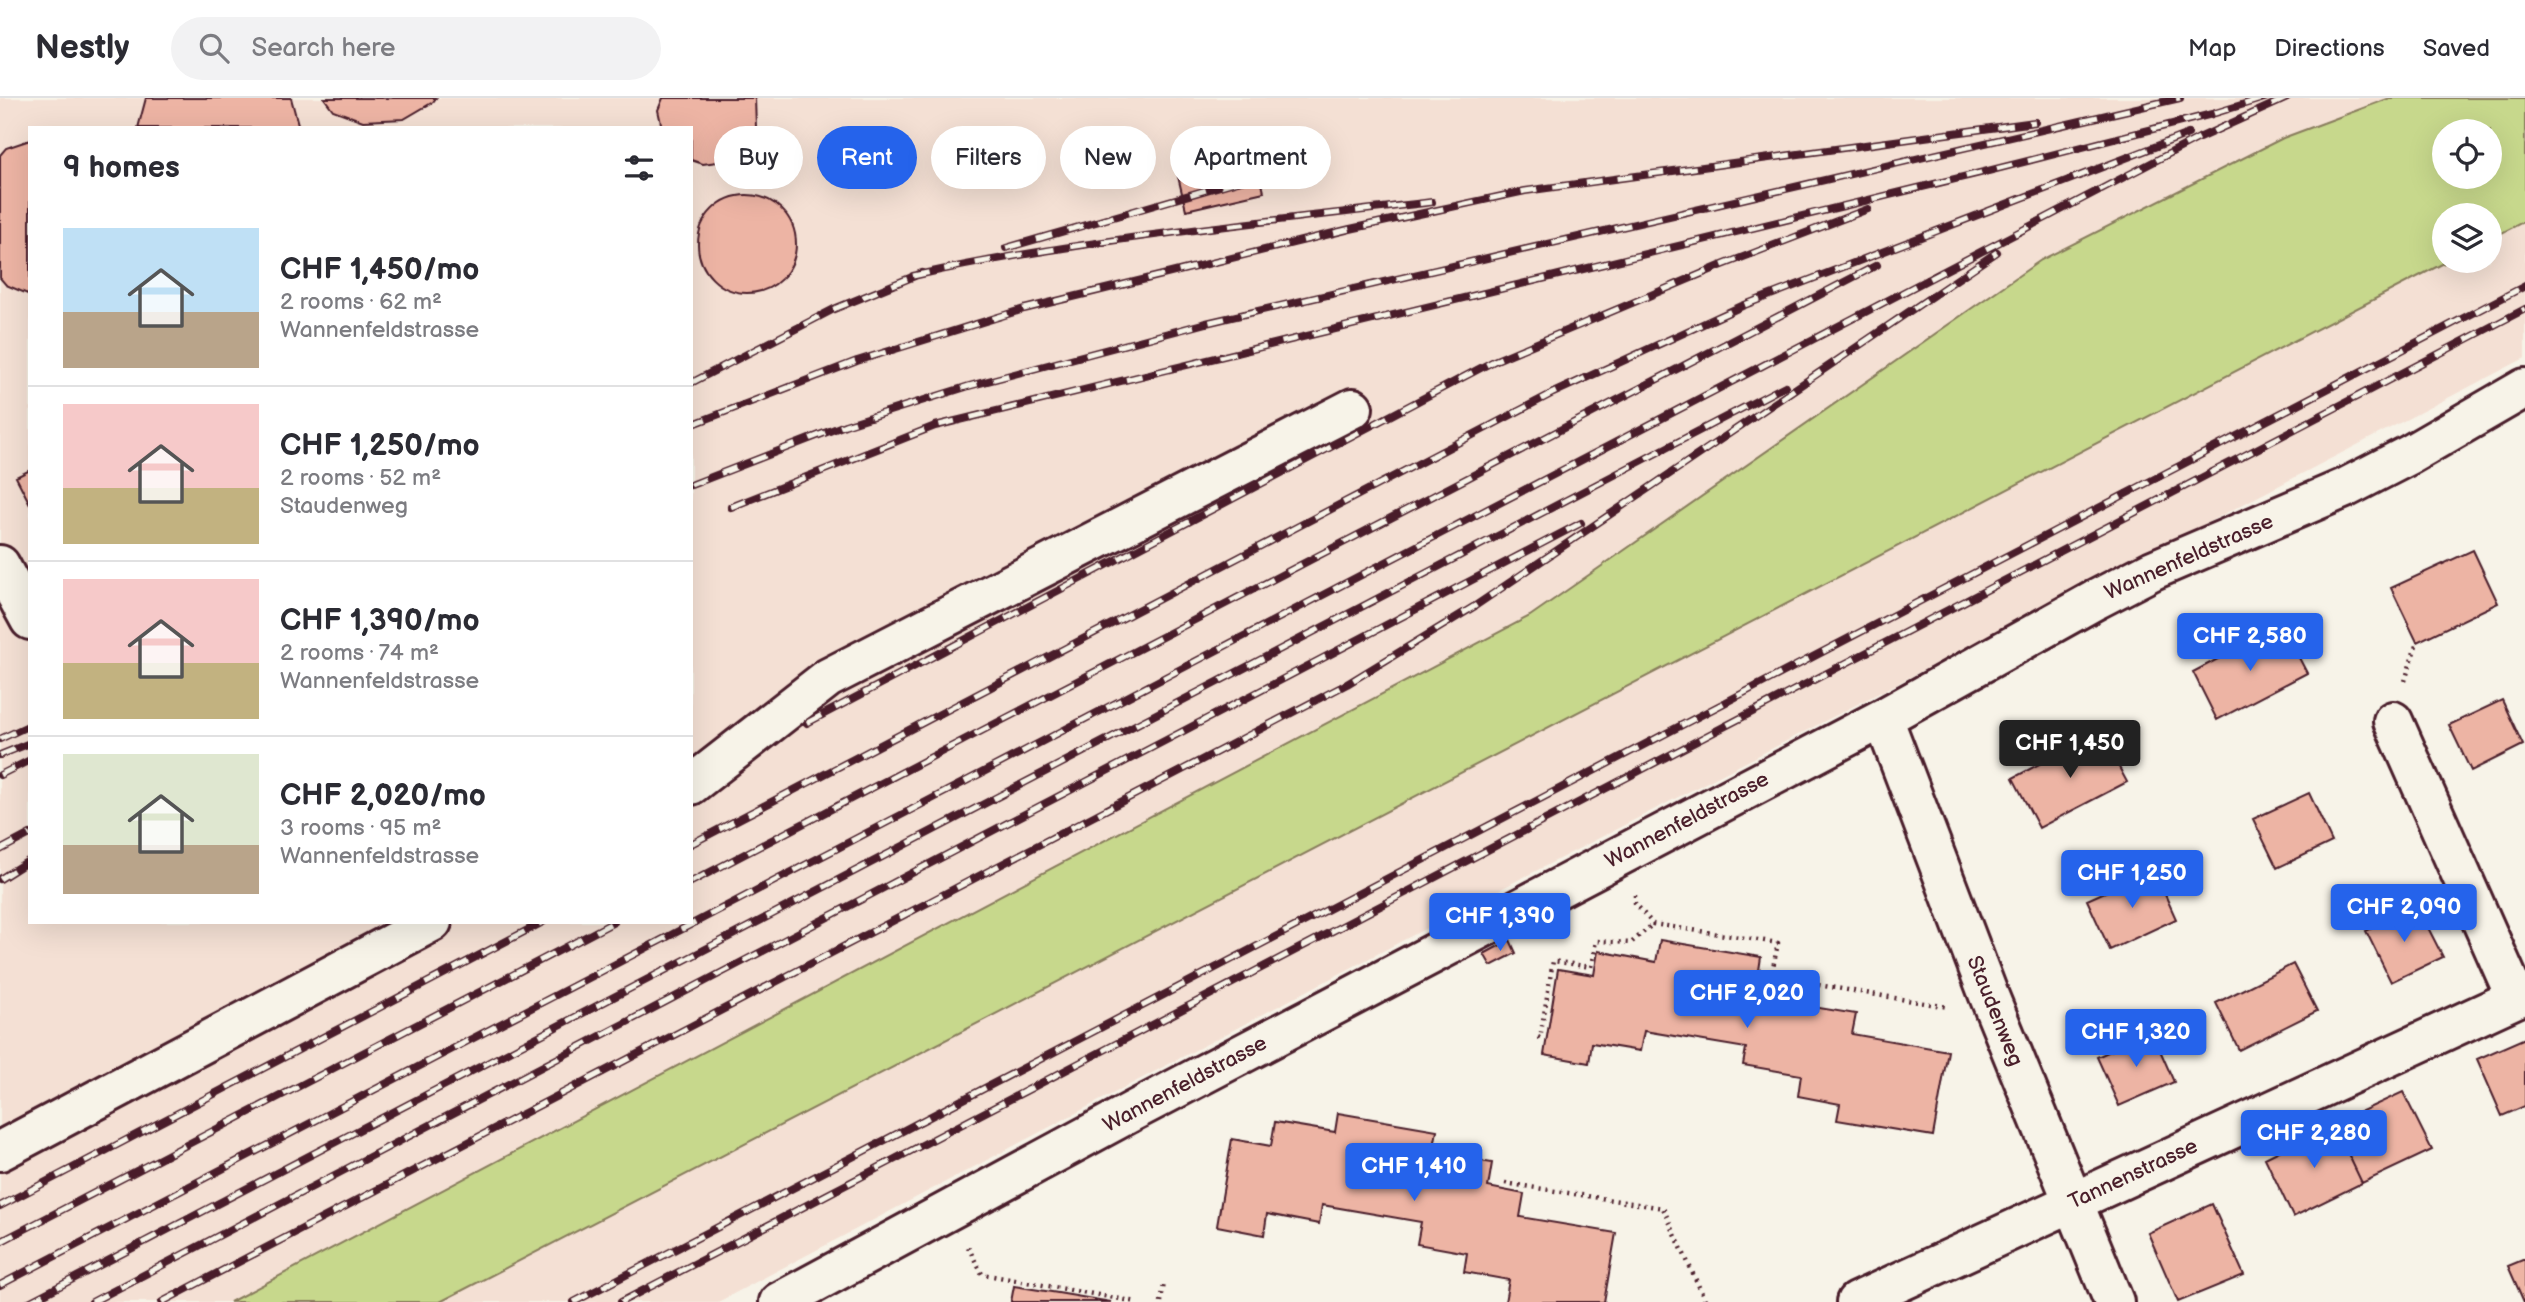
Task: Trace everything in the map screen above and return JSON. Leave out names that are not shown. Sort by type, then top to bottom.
[{"type":"street","name":"Wannenfeldstrasse","points":[[779,1302],[1133,1111],[1883,718],[2107,594],[2153,570],[2346,488],[2525,388]]},
{"type":"street","points":[[693,783],[828,678],[1353,408]]},
{"type":"street","points":[[0,565],[28,616]]},
{"type":"street","name":"Staudenweg","points":[[1883,718],[1989,996],[2113,1302]]},
{"type":"street","points":[[2393,721],[2521,996]]},
{"type":"street","points":[[0,1151],[428,924]]},
{"type":"street","name":"Tannenstrasse","points":[[1856,1302],[2521,996]]},
{"type":"path","points":[[1623,854],[1636,880],[1635,903],[1653,924],[1777,943],[1771,977],[1945,1007],[1962,1007],[1989,996]]},
{"type":"path","points":[[1538,1037],[1540,1038],[1553,961],[1591,967],[1596,941],[1631,943],[1653,924]]},
{"type":"path","points":[[1505,1183],[1663,1208],[1706,1302]]},
{"type":"path","points":[[948,1211],[982,1274],[1138,1302]]},
{"type":"path","points":[[1161,1302],[1164,1283]]},
{"type":"shaded area","points":[[0,98],[2390,98],[2283,138],[2041,261],[1530,616],[230,1302],[0,1302]]},
{"type":"shaded area","points":[[2525,221],[2525,358],[1472,904],[718,1302],[440,1302],[2432,269],[2432,273],[2502,273],[2502,233]]},
{"type":"green space","points":[[2390,98],[2525,98],[2525,221],[2502,233],[2502,203],[2432,203],[2432,269],[440,1302],[230,1302],[1530,616],[2041,260],[2283,138]]},
{"type":"building","points":[[146,98],[291,98],[298,126],[139,126]]},
{"type":"building","points":[[324,98],[436,98],[404,119],[363,121],[333,110]]},
{"type":"building","points":[[663,98],[755,98],[756,126],[714,126],[714,162],[703,164],[693,161],[693,126],[662,126],[658,110]]},
{"type":"building","points":[[28,141],[28,294],[6,285],[0,278],[0,155],[6,148]]},
{"type":"building","points":[[1181,189],[1263,189],[1264,192],[1186,210]]},
{"type":"building","points":[[747,195],[766,199],[782,209],[792,225],[796,244],[792,263],[782,279],[766,289],[747,293],[728,289],[712,279],[702,263],[698,244],[702,225],[712,209],[728,199]]},
{"type":"building","points":[[28,471],[28,500],[16,477]]},
{"type":"building","points":[[2473,550],[2498,603],[2417,642],[2391,588]]},
{"type":"building","points":[[2282,625],[2307,673],[2217,720],[2193,672]]},
{"type":"building","points":[[2502,700],[2523,745],[2471,771],[2449,725]]},
{"type":"building","points":[[2100,732],[2127,782],[2039,828],[2013,778]]},
{"type":"building","points":[[2309,793],[2332,842],[2277,868],[2253,819]]},
{"type":"building","points":[[2154,870],[2176,919],[2110,950],[2087,900]]},
{"type":"building","points":[[2417,906],[2443,957],[2391,982],[2366,931]]},
{"type":"building","points":[[1510,940],[1516,953],[1491,966],[1484,954]]},
{"type":"building","points":[[1660,940],[1761,957],[1758,977],[1817,987],[1813,1007],[1856,1014],[1852,1034],[1948,1051],[1933,1136],[1837,1120],[1840,1104],[1798,1096],[1801,1075],[1743,1065],[1746,1048],[1644,1031],[1640,1051],[1592,1043],[1589,1063],[1544,1055],[1558,969],[1594,975],[1598,951],[1656,962]]},
{"type":"building","points":[[2293,964],[2317,1011],[2239,1050],[2216,1003]]},
{"type":"building","points":[[2152,1032],[2174,1082],[2119,1106],[2097,1057]]},
{"type":"building","points":[[2525,1038],[2525,1106],[2502,1116],[2477,1059]]},
{"type":"building","points":[[2403,1092],[2432,1150],[2362,1183],[2334,1124]]},
{"type":"building","points":[[1338,1113],[1437,1130],[1433,1153],[1492,1163],[1488,1187],[1524,1194],[1520,1217],[1616,1233],[1604,1302],[1505,1302],[1509,1280],[1464,1272],[1467,1253],[1417,1244],[1421,1222],[1322,1205],[1319,1224],[1267,1214],[1264,1235],[1217,1226],[1232,1139],[1271,1146],[1275,1122],[1335,1132]]},
{"type":"building","points":[[2334,1124],[2362,1183],[2293,1217],[2265,1158]]},
{"type":"building","points":[[2212,1204],[2244,1275],[2178,1302],[2148,1233]]},
{"type":"building","points":[[2525,1259],[2525,1302],[2524,1302],[2508,1266]]},
{"type":"building","points":[[1014,1286],[1058,1293],[1111,1302],[1011,1302]]},
{"type":"railway","points":[[693,484],[845,425],[969,386],[1206,323],[2180,98]]},
{"type":"railway","points":[[731,507],[935,426],[1988,171],[2212,114],[2264,98]]},
{"type":"railway","points":[[693,924],[2199,138],[2287,98]]},
{"type":"railway","points":[[693,424],[857,361],[1024,309],[1350,229],[1525,191],[2035,122]]},
{"type":"railway","points":[[693,843],[1553,393],[1742,306],[2188,134]]},
{"type":"railway","points":[[1006,248],[1210,189]]},
{"type":"railway","points":[[913,276],[1107,241],[1432,202]]},
{"type":"railway","points":[[807,723],[1494,361],[1720,266],[1868,209]]},
{"type":"railway","points":[[162,1302],[1347,684],[1475,606],[1997,252]]},
{"type":"railway","points":[[693,881],[1877,265]]},
{"type":"railway","points":[[693,382],[834,309],[922,273]]},
{"type":"railway","points":[[574,1302],[2525,286]]},
{"type":"railway","points":[[621,1302],[2525,309]]},
{"type":"railway","points":[[29,1302],[1785,386]]},
{"type":"railway","points":[[92,1302],[1581,523]]},
{"type":"railway","points":[[0,739],[28,726]]},
{"type":"railway","points":[[0,755],[28,744]]},
{"type":"railway","points":[[0,775],[28,761]]},
{"type":"railway","points":[[0,850],[28,835]]},
{"type":"railway","points":[[0,879],[28,861]]},
{"type":"railway","points":[[0,1206],[539,924]]},
{"type":"railway","points":[[0,1242],[610,924]]},
{"type":"railway","points":[[0,1285],[692,924]]}]
